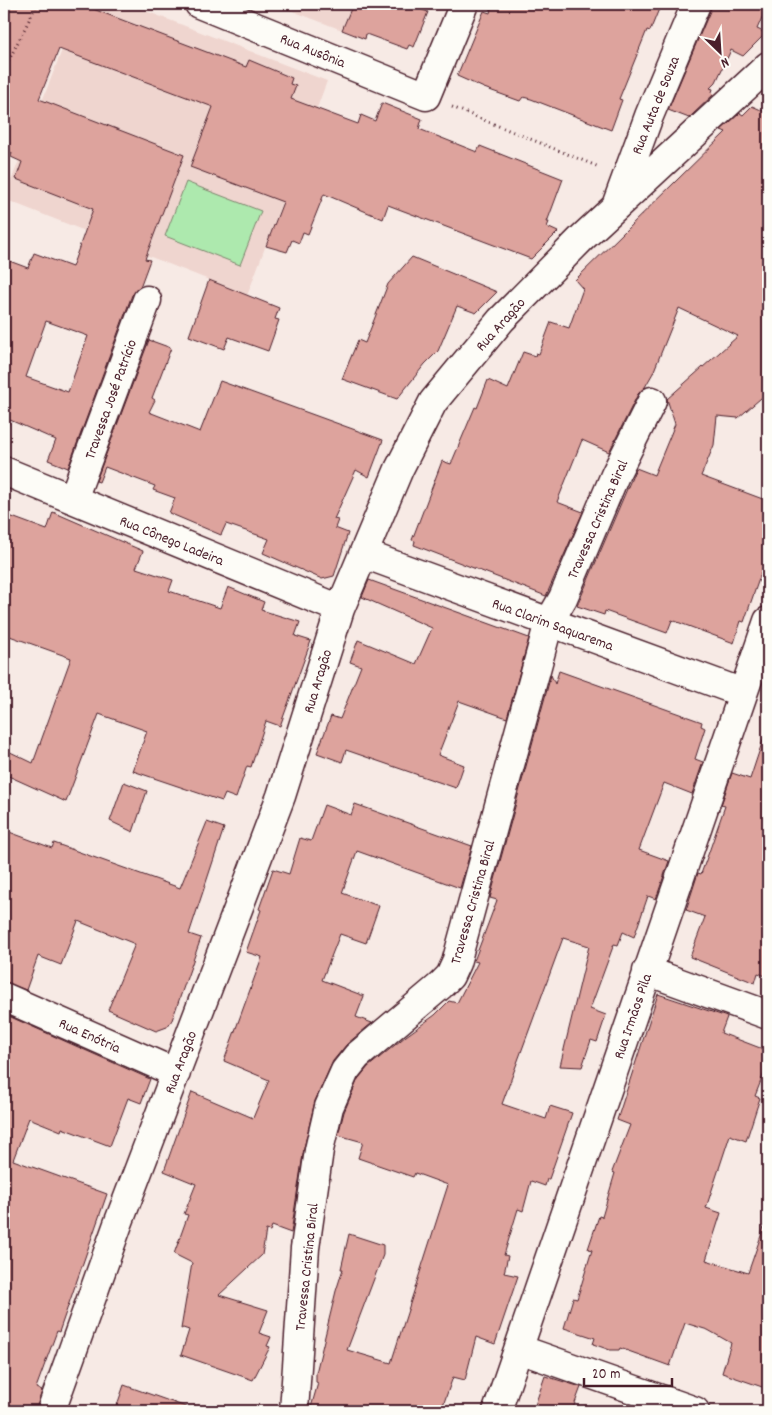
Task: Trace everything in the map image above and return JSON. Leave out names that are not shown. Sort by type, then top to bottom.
[{"type":"street","name":"Rua Ausônia","points":[[199,4],[426,96]]},
{"type":"street","points":[[426,96],[464,4]]},
{"type":"street","name":"Rua Auta de Souza","points":[[616,206],[649,116],[696,4]]},
{"type":"street","name":"Rua Aragão","points":[[51,1411],[118,1224],[281,796],[340,609],[399,469],[433,402],[501,320],[582,237],[768,66]]},
{"type":"street","name":"Travessa José Patrício","points":[[73,499],[147,300]]},
{"type":"street","name":"Travessa Cristina Biral","points":[[294,1411],[306,1248],[319,1150],[329,1106],[345,1071],[357,1056],[440,986],[450,976],[456,963],[549,622],[563,598],[615,475],[652,401]]},
{"type":"street","name":"Rua Cônego Ladeira","points":[[4,471],[340,609]]},
{"type":"street","name":"Rua Clarim Saquarema","points":[[364,554],[743,693]]},
{"type":"street","name":"Rua Irmãos Pìla","points":[[497,1411],[768,621]]},
{"type":"street","points":[[647,971],[768,1014]]},
{"type":"street","name":"Rua Enótria","points":[[4,997],[176,1073]]},
{"type":"street","points":[[519,1349],[695,1411]]},
{"type":"path","points":[[4,70],[37,4]]},
{"type":"path","points":[[426,96],[626,179]]},
{"type":"shaded area","points":[[80,4],[128,4],[327,81],[247,296],[4,199]]},
{"type":"shaded area","points":[[274,4],[353,4],[342,30]]},
{"type":"green space","points":[[186,182],[261,211],[240,265],[165,236]]},
{"type":"building","points":[[4,4],[80,4],[246,67],[249,60],[292,78],[290,84],[296,86],[291,99],[358,124],[361,115],[375,121],[382,103],[422,119],[419,129],[477,152],[480,146],[563,179],[547,222],[549,222],[547,227],[558,232],[531,259],[388,205],[383,219],[324,194],[308,234],[303,232],[299,243],[292,240],[287,252],[266,246],[283,202],[190,167],[213,107],[59,49],[39,99],[184,155],[145,259],[150,260],[140,287],[132,295],[68,468],[48,460],[56,440],[10,420],[7,429],[4,428],[4,259],[28,268],[34,253],[72,267],[93,209],[16,179],[22,162],[11,157],[12,153],[4,149]],"holes":[[[46,321],[88,336],[68,392],[26,377]]]},
{"type":"building","points":[[353,4],[407,4],[428,12],[414,47],[409,45],[407,49],[366,34],[365,39],[342,30]]},
{"type":"building","points":[[492,4],[661,4],[650,31],[647,30],[619,99],[622,100],[611,130],[531,99],[523,97],[520,101],[457,76],[484,11],[490,13]]},
{"type":"building","points":[[713,4],[768,4],[757,29],[766,33],[743,56],[731,50],[716,82],[710,88],[713,89],[712,92],[714,94],[689,118],[668,110]]},
{"type":"building","points":[[752,106],[768,113],[768,392],[738,418],[717,416],[714,445],[701,476],[768,501],[768,553],[744,622],[741,621],[734,643],[672,620],[667,633],[605,611],[604,615],[577,606],[636,468],[654,475],[675,424],[667,399],[738,336],[679,308],[653,373],[645,387],[638,394],[609,452],[582,440],[557,502],[583,512],[546,596],[414,545],[415,541],[412,540],[442,461],[451,464],[488,380],[508,389],[523,352],[535,356],[536,353],[539,354],[551,322],[569,328],[583,289],[575,280],[726,132],[721,130],[740,113],[743,115]]},
{"type":"building","points":[[412,257],[497,292],[476,313],[457,306],[438,351],[397,399],[342,379],[358,340],[365,343],[388,284]]},
{"type":"building","points":[[209,280],[279,308],[275,319],[279,320],[268,351],[229,337],[224,349],[189,336]]},
{"type":"building","points":[[149,340],[171,348],[152,398],[155,400],[149,412],[200,432],[220,381],[383,440],[369,477],[356,470],[334,519],[338,520],[335,528],[348,533],[334,576],[322,579],[263,553],[269,539],[226,524],[221,535],[169,513],[175,498],[153,490],[155,486],[105,467],[99,482],[96,481]]},
{"type":"building","points":[[53,512],[143,551],[136,568],[173,580],[169,591],[220,608],[228,587],[264,602],[261,610],[300,622],[295,636],[311,641],[280,726],[266,721],[251,767],[247,766],[236,798],[225,794],[222,801],[133,771],[147,731],[99,714],[66,802],[4,774],[4,749],[33,763],[71,658],[4,634],[4,514],[47,530]]},
{"type":"building","points":[[369,580],[529,638],[507,718],[459,701],[438,755],[464,765],[456,788],[346,750],[342,762],[317,753],[331,716],[340,719],[361,666],[350,662],[358,640],[416,664],[432,628],[362,597]]},
{"type":"building","points":[[559,671],[702,722],[701,726],[705,728],[695,759],[703,762],[692,794],[664,783],[639,850],[669,861],[656,899],[648,896],[634,937],[623,932],[618,945],[614,944],[590,1009],[606,1015],[597,1042],[591,1040],[582,1067],[560,1066],[589,946],[563,938],[502,1104],[546,1119],[550,1106],[572,1113],[549,1179],[547,1179],[545,1186],[531,1181],[523,1211],[518,1209],[504,1255],[508,1256],[504,1273],[518,1276],[495,1344],[476,1337],[465,1380],[453,1377],[441,1411],[310,1411],[318,1383],[316,1382],[316,1373],[343,1269],[341,1269],[349,1234],[383,1245],[383,1255],[347,1350],[391,1363],[448,1185],[415,1173],[413,1177],[358,1158],[363,1142],[338,1135],[344,1112],[358,1079],[368,1067],[435,1015],[449,1001],[457,1003],[478,962],[474,961],[497,900],[490,898],[551,675],[555,684]]},
{"type":"building","points":[[764,737],[768,737],[768,977],[758,973],[755,983],[690,957],[705,917],[686,910],[698,873],[701,874],[725,806],[721,805],[732,773],[750,779]]},
{"type":"building","points":[[124,782],[147,791],[133,832],[110,821]]},
{"type":"building","points":[[355,804],[472,846],[460,888],[357,851],[342,893],[379,906],[366,943],[340,934],[322,980],[364,996],[356,1017],[372,1023],[347,1044],[333,1061],[315,1101],[304,1148],[291,1233],[272,1226],[270,1231],[266,1230],[262,1255],[219,1295],[268,1310],[259,1333],[271,1337],[267,1346],[270,1347],[253,1380],[181,1355],[189,1330],[181,1329],[192,1263],[174,1254],[188,1215],[184,1214],[196,1184],[164,1171],[192,1092],[253,1118],[269,1080],[224,1061],[262,957],[246,952],[261,910],[259,909],[273,869],[289,874],[300,838],[311,841],[324,805],[351,815]]},
{"type":"building","points":[[207,822],[224,828],[189,934],[201,938],[172,1020],[167,1027],[156,1031],[108,1010],[135,944],[78,921],[61,965],[38,956],[26,990],[4,982],[4,830],[52,848],[54,843],[180,888]]},
{"type":"building","points":[[658,994],[727,1017],[721,1033],[768,1051],[768,1063],[755,1096],[760,1098],[746,1141],[730,1135],[706,1208],[721,1213],[706,1260],[748,1273],[764,1227],[768,1227],[768,1389],[722,1373],[731,1343],[708,1330],[685,1323],[670,1366],[620,1348],[619,1350],[610,1350],[593,1344],[595,1338],[564,1328],[573,1298],[577,1299],[592,1250],[588,1249],[599,1216],[602,1217],[615,1173],[612,1172],[630,1125],[617,1120]]},
{"type":"building","points":[[4,1014],[150,1079],[141,1103],[128,1098],[110,1146],[62,1128],[61,1131],[29,1118],[13,1160],[107,1194],[59,1332],[57,1331],[36,1388],[42,1391],[36,1411],[4,1411]]},
{"type":"building","points":[[545,1376],[581,1387],[572,1411],[533,1411]]},
{"type":"building","points":[[124,1385],[189,1408],[188,1411],[115,1411]]}]
